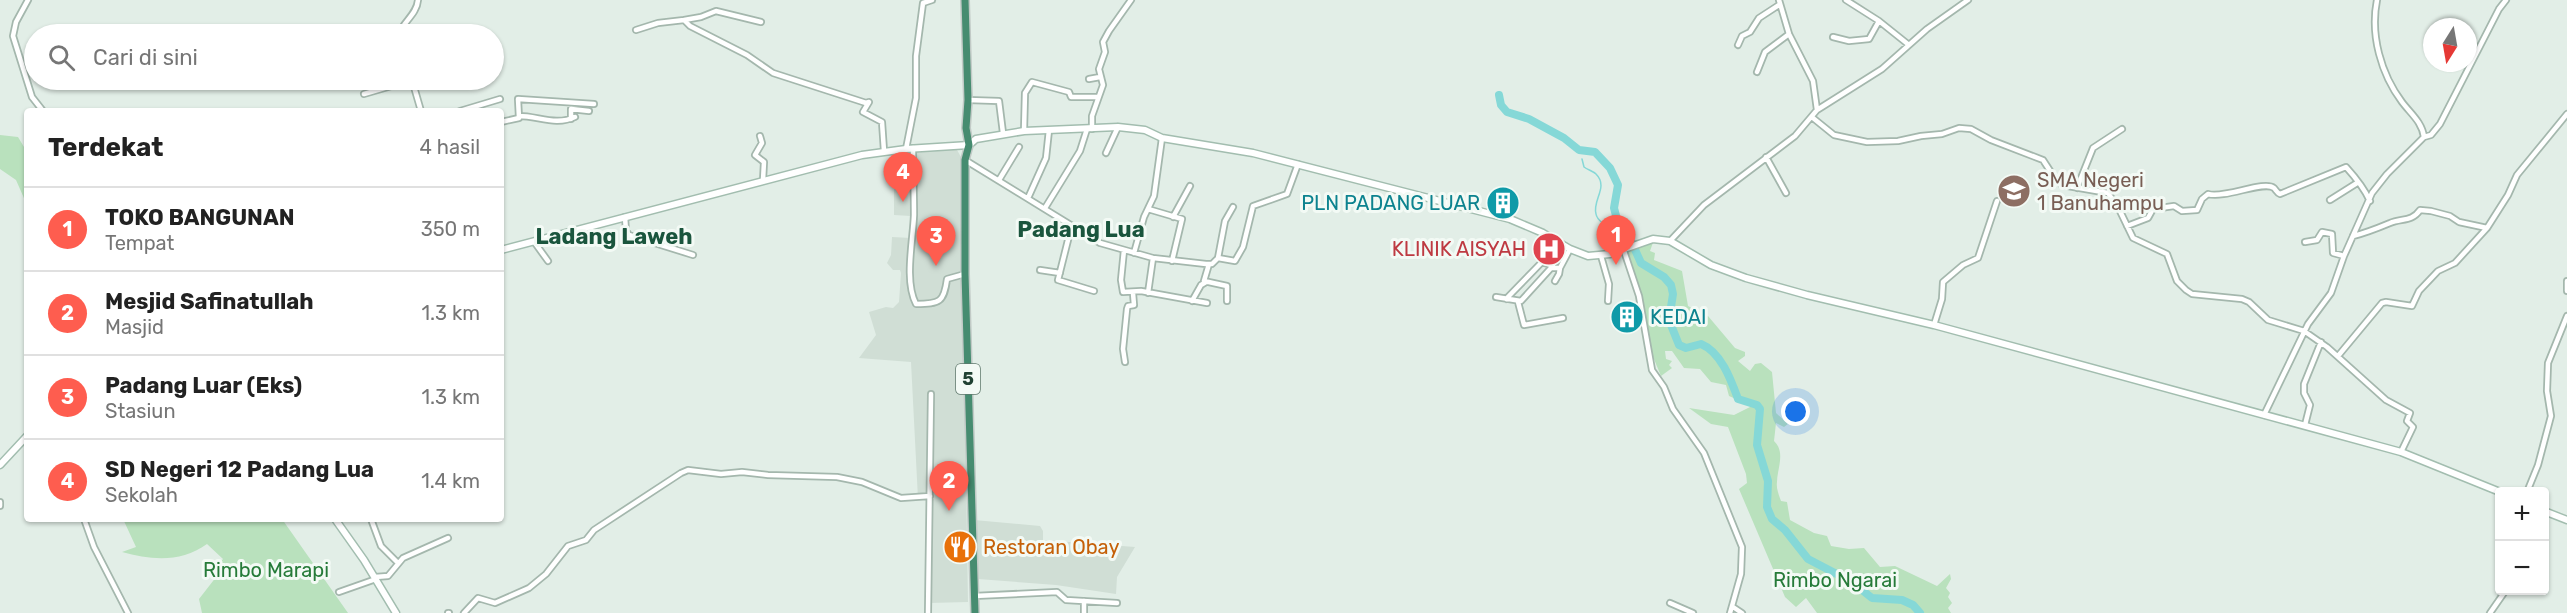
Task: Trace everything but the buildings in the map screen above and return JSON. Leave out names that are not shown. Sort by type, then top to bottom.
[{"type":"highway","name":"5","points":[[965,0],[968,100],[966,128],[969,145],[965,160],[965,274],[975,613]]},
{"type":"main road","points":[[504,249],[535,243],[842,159],[910,149],[969,145],[976,139],[1024,131],[1118,127],[1145,130],[1162,138],[1253,153],[1510,219],[1543,232],[1569,249],[1588,256],[1601,256],[1649,240],[1670,241],[1722,271],[1807,296],[1934,325],[2401,452],[2495,490]]},
{"type":"main road","points":[[0,465],[24,439]]},
{"type":"main road","points":[[2549,513],[2567,520]]},
{"type":"main road","points":[[339,522],[396,613]]},
{"type":"street","points":[[24,71],[13,36],[16,22],[28,0]]},
{"type":"street","points":[[404,24],[416,9],[418,0]]},
{"type":"street","points":[[932,0],[923,3],[916,56],[916,98],[910,149],[914,216],[911,288],[916,304],[926,304],[942,299],[945,296],[947,279],[965,274]]},
{"type":"street","points":[[1046,208],[1080,151],[1089,129],[1103,85],[1100,66],[1105,52],[1105,39],[1131,0]]},
{"type":"street","points":[[1846,0],[1879,21],[1909,45]]},
{"type":"street","points":[[1670,241],[1704,205],[1795,136],[1817,110],[1882,69],[1909,45],[1968,0]]},
{"type":"street","points":[[2377,0],[2376,33],[2388,83],[2418,121],[2424,137]]},
{"type":"street","points":[[2264,415],[2304,331],[2313,315],[2331,293],[2344,256],[2372,193],[2424,137],[2431,135],[2440,124],[2499,9],[2506,0]]},
{"type":"street","points":[[1738,45],[1741,37],[1750,32],[1759,18],[1779,2],[1789,34],[1813,81],[1817,110]]},
{"type":"street","points":[[636,30],[658,23],[700,17],[716,11],[760,22]]},
{"type":"street","points":[[684,20],[690,26],[747,55],[773,73],[829,89],[843,97],[869,102],[863,112],[882,122],[884,152]]},
{"type":"street","points":[[1833,36],[1849,41],[1869,39],[1879,21]]},
{"type":"street","points":[[1757,72],[1766,52],[1789,34]]},
{"type":"street","points":[[1089,79],[1100,77]]},
{"type":"street","points":[[1024,131],[1025,93],[1032,82],[1069,92],[1071,97],[1098,97]]},
{"type":"street","points":[[30,90],[32,97],[41,108]]},
{"type":"street","points":[[364,94],[378,90]]},
{"type":"street","points":[[415,90],[420,108]]},
{"type":"street","points":[[470,108],[500,99]]},
{"type":"street","points":[[519,116],[518,99],[594,104]]},
{"type":"street","points":[[968,100],[999,101],[1003,134]]},
{"type":"street","points":[[504,121],[519,118],[519,116],[544,121],[573,118],[571,109],[589,111]]},
{"type":"street","points":[[2338,356],[2379,306],[2386,302],[2412,306],[2419,291],[2440,268],[2455,263],[2487,228],[2508,195],[2517,175],[2567,114]]},
{"type":"street","points":[[1812,118],[1834,135],[1867,142],[1898,141],[1949,133],[1959,128],[1971,129],[1991,140],[2043,160],[2058,183],[2108,193],[2120,209],[2130,234],[2136,241],[2167,254],[2176,281],[2186,290],[2192,294],[2242,299],[2249,302],[2268,320],[2304,331],[2338,356],[2386,400],[2410,413],[2407,420],[2413,427],[2401,452]]},
{"type":"street","points":[[1106,153],[1118,127]]},
{"type":"street","points":[[2077,188],[2093,148],[2122,129]]},
{"type":"street","points":[[1028,198],[1046,158],[1049,130]]},
{"type":"street","points":[[760,136],[762,143],[755,156],[764,162],[763,180]]},
{"type":"street","points":[[1134,253],[1154,196],[1162,138]]},
{"type":"street","points":[[999,180],[1019,147]]},
{"type":"street","points":[[1766,157],[1786,193]]},
{"type":"street","points":[[965,160],[1100,243],[1153,258],[1209,264],[1218,258],[1235,261],[1243,247],[1253,206],[1287,194],[1298,164]]},
{"type":"street","points":[[2127,226],[2148,218],[2153,209],[2174,206],[2182,211],[2197,210],[2202,199],[2208,194],[2220,196],[2264,185],[2274,187],[2280,194],[2344,167],[2349,169],[2357,183],[2363,186],[2370,201]]},
{"type":"street","points":[[2330,200],[2357,183]]},
{"type":"street","points":[[1173,217],[1190,186]]},
{"type":"street","points":[[1934,325],[1942,299],[1943,282],[1963,265],[1978,258],[1997,201]]},
{"type":"street","points":[[1218,258],[1225,221],[1233,207]]},
{"type":"street","points":[[1148,209],[1182,221],[1172,261]]},
{"type":"street","points":[[2352,237],[2383,228],[2390,223],[2412,218],[2420,210],[2432,211],[2450,216],[2459,222],[2487,228]]},
{"type":"street","points":[[625,217],[626,231],[629,235],[693,255]]},
{"type":"street","points":[[1073,227],[1059,282],[1094,291]]},
{"type":"street","points":[[2304,242],[2317,240],[2322,232],[2332,234],[2333,253],[2344,256]]},
{"type":"street","points":[[535,243],[548,261]]},
{"type":"street","points":[[1623,248],[1639,296],[1652,370],[1664,387],[1673,409],[1704,453],[1720,487],[1730,521],[1742,547],[1741,574],[1731,610],[1742,613]]},
{"type":"street","points":[[1555,281],[1569,249]]},
{"type":"street","points":[[1124,250],[1121,289],[1133,300]]},
{"type":"street","points":[[1601,256],[1609,284],[1608,301]]},
{"type":"street","points":[[1148,293],[1153,258]]},
{"type":"street","points":[[1506,299],[1542,262],[1560,267]]},
{"type":"street","points":[[1206,282],[1204,280],[1209,264]]},
{"type":"street","points":[[1518,302],[1553,266]]},
{"type":"street","points":[[1040,270],[1060,273]]},
{"type":"street","points":[[2567,281],[2567,291]]},
{"type":"street","points":[[1192,301],[1201,285],[1206,282],[1227,286],[1227,302]]},
{"type":"street","points":[[1125,362],[1123,349],[1127,309],[1133,300],[1148,293],[1207,303]]},
{"type":"street","points":[[1496,297],[1518,302]]},
{"type":"street","points":[[1518,302],[1524,326],[1563,318]]},
{"type":"street","points":[[2529,487],[2550,422],[2547,391],[2548,363],[2567,316]]},
{"type":"street","points":[[2305,425],[2310,405],[2304,393],[2304,384],[2321,342]]},
{"type":"street","points":[[928,613],[931,394]]},
{"type":"street","points":[[464,613],[478,598],[495,603],[529,588],[546,574],[568,546],[586,540],[594,530],[688,470],[837,477],[862,482],[901,498],[930,496]]},
{"type":"street","points":[[85,522],[94,547],[128,613]]},
{"type":"street","points":[[372,522],[381,546],[397,562]]},
{"type":"street","points":[[339,592],[376,578],[388,576],[397,562],[448,538]]},
{"type":"street","points":[[974,596],[1057,592],[1066,600],[1117,603]]},
{"type":"street","points":[[2490,613],[2503,595]]},
{"type":"street","points":[[1084,601],[1084,613]]},
{"type":"street","points":[[1670,603],[1693,613]]},
{"type":"shaded area","points":[[957,150],[961,157],[968,602],[929,603],[928,499],[918,499],[911,362],[859,358],[876,335],[869,312],[886,307],[893,308],[899,302],[901,273],[900,270],[893,270],[887,263],[891,255],[892,237],[911,238],[911,216],[894,215],[894,189],[912,189],[915,153]]},
{"type":"shaded area","points":[[974,520],[1040,526],[1043,531],[1043,540],[1135,547],[1117,577],[1116,594],[1056,585],[978,579]]},
{"type":"green space","points":[[0,135],[18,137],[24,147],[24,198],[16,180],[0,169]]},
{"type":"green space","name":"Rimbo Ngarai","points":[[1655,237],[1650,251],[1655,253],[1654,260],[1682,271],[1688,306],[1708,316],[1735,348],[1745,352],[1745,356],[1738,361],[1750,371],[1755,364],[1761,363],[1772,372],[1776,413],[1788,424],[1784,427],[1776,423],[1774,441],[1780,450],[1777,490],[1781,501],[1787,502],[1790,520],[1814,533],[1827,536],[1831,546],[1849,549],[1864,548],[1880,567],[1895,566],[1937,586],[1950,574],[1951,579],[1946,588],[1950,593],[1948,597],[1952,603],[1948,608],[1951,613],[1817,613],[1806,598],[1796,607],[1785,597],[1739,489],[1747,483],[1746,474],[1728,427],[1711,424],[1689,408],[1734,415],[1752,406],[1729,396],[1726,385],[1711,382],[1700,369],[1684,368],[1672,351],[1665,351],[1666,359],[1672,361],[1669,365],[1672,368],[1661,376],[1639,323],[1633,278],[1624,253],[1613,250]]},
{"type":"green space","name":"Rimbo Marapi","points":[[124,522],[284,522],[348,613],[202,613],[199,599],[220,572],[218,565],[223,559],[207,544],[187,554],[166,558],[144,557],[122,552],[136,547]]},
{"type":"waterway","points":[[1499,95],[1501,105],[1507,112],[1529,119],[1564,138],[1579,150],[1595,152],[1610,168],[1618,185],[1614,208],[1619,227],[1632,243],[1641,263],[1664,277],[1671,285],[1673,294],[1669,320],[1679,345],[1686,348],[1701,344],[1708,348],[1720,360],[1738,399],[1757,405],[1760,409],[1757,445],[1768,481],[1767,507],[1772,519],[1785,530],[1808,559],[1852,582],[1872,598],[1902,600],[1913,605],[1920,613]]},
{"type":"waterway","points":[[1582,159],[1584,167],[1600,179],[1601,189],[1596,204],[1596,214],[1609,230],[1616,245]]},
{"type":"place","name":"SMA Negeri 1 Banuhampu","points":[[2014,191]]},
{"type":"place","name":"SD Negeri 12 Padang Lua","points":[[903,202]]},
{"type":"place","name":"PLN PADANG LUAR","points":[[1503,203]]},
{"type":"place","name":"KLINIK AISYAH","points":[[1549,249]]},
{"type":"place","name":"TOKO BANGUNAN","points":[[1616,265]]},
{"type":"place","name":"Padang Luar (Eks)","points":[[936,266]]},
{"type":"place","name":"KEDAI","points":[[1627,317]]},
{"type":"place","name":"Mesjid Safinatullah","points":[[949,511]]},
{"type":"place","name":"Restoran Obay","points":[[960,547]]},
{"type":"district","name":"Padang Lua","points":[[1081,229]]},
{"type":"district","name":"Ladang Laweh","points":[[614,236]]}]
